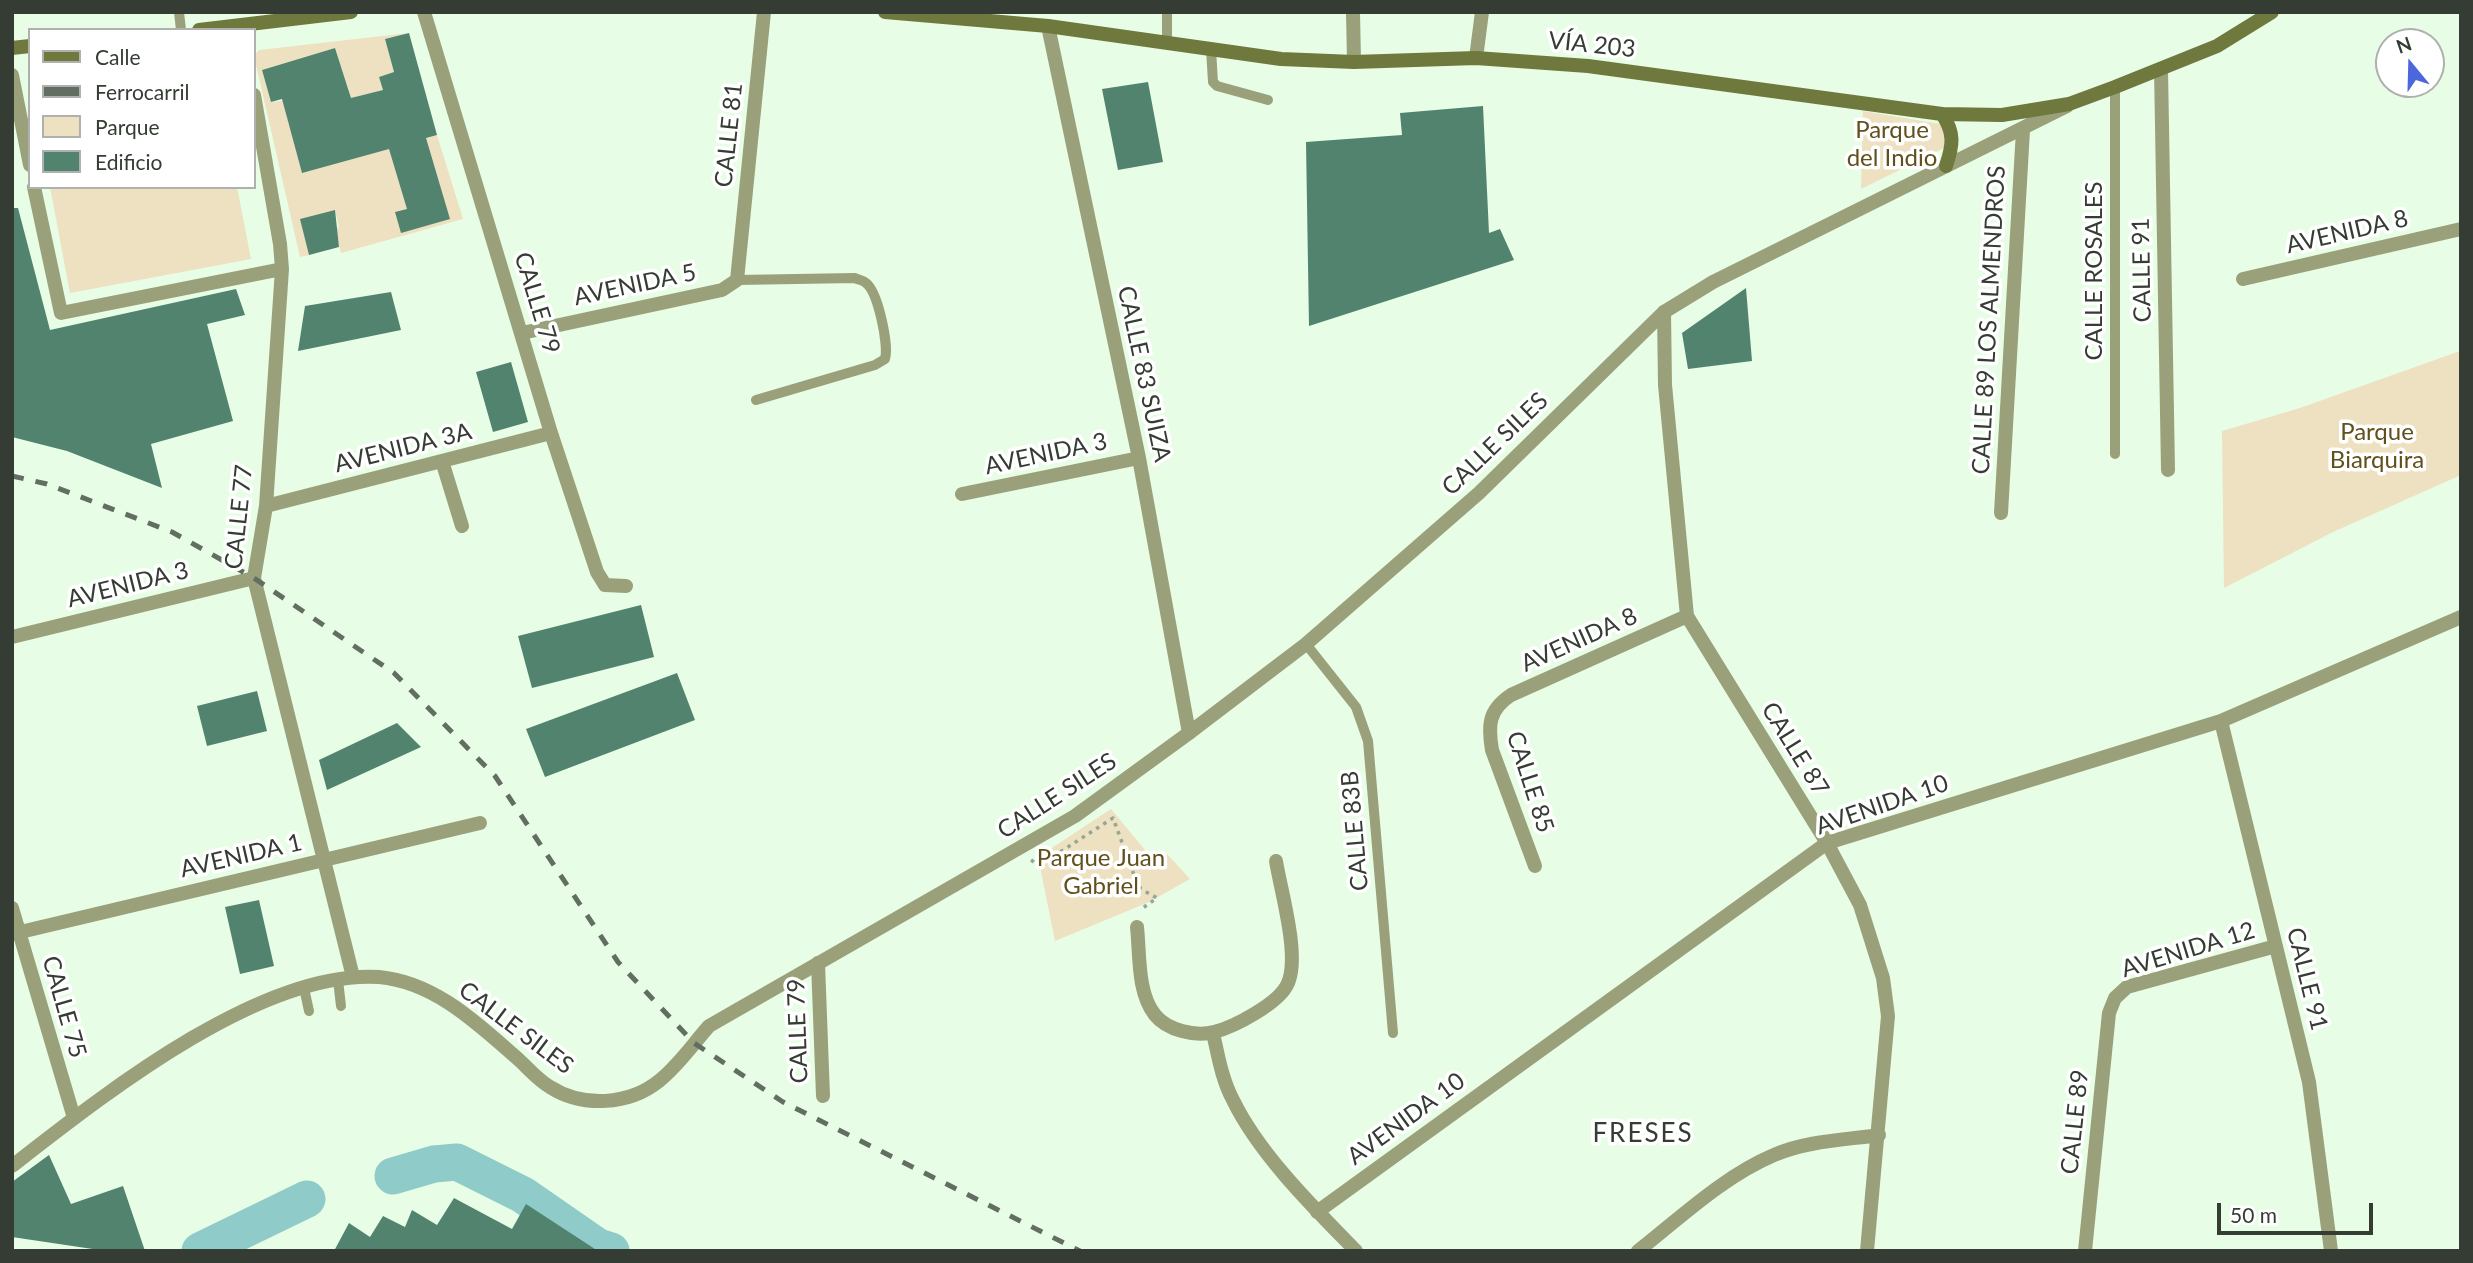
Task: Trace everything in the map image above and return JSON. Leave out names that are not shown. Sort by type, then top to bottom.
[{"type":"main road","points":[[242,28],[351,12]]},
{"type":"main road","name":"VÍA 203","points":[[885,12],[1048,26],[1281,59],[1354,62],[1476,58],[1588,66],[1942,114],[2002,115],[2069,104],[2115,87],[2241,34],[2272,12]]},
{"type":"main road","points":[[1942,114],[1951,127],[1953,140],[1946,166]]},
{"type":"street","name":"CALLE 79","points":[[424,12],[551,433],[597,572],[606,585],[626,586]]},
{"type":"street","name":"CALLE 81","points":[[737,280],[764,12]]},
{"type":"street","points":[[1353,12],[1354,62]]},
{"type":"street","points":[[1476,58],[1482,12]]},
{"type":"street","name":"CALLE 83 SUIZA","points":[[1048,26],[1139,458],[1189,733]]},
{"type":"street","name":"CALLE 91","points":[[2161,69],[2168,470]]},
{"type":"street","points":[[12,75],[18,138],[28,160]]},
{"type":"street","name":"CALLE SILES","points":[[12,1166],[74,1118],[219,1020],[304,988],[353,977],[407,982],[455,1006],[550,1087],[574,1098],[606,1102],[639,1094],[659,1081],[709,1026],[1075,816],[1306,644],[1479,494],[1664,312],[1713,282],[2023,130],[2069,104]]},
{"type":"street","name":"CALLE 77","points":[[256,106],[282,270],[265,506],[254,578],[353,977]]},
{"type":"street","name":"CALLE 89 LOS ALMENDROS","points":[[2001,513],[2023,130]]},
{"type":"street","points":[[34,189],[61,313],[282,270]]},
{"type":"street","name":"AVENIDA 8","points":[[2243,279],[2461,229]]},
{"type":"street","name":"AVENIDA 5","points":[[522,333],[722,290],[737,280]]},
{"type":"street","name":"CALLE 87","points":[[1664,312],[1665,385],[1687,615],[1827,843],[1860,905],[1883,978],[1888,1016],[1867,1251]]},
{"type":"street","name":"AVENIDA 3A","points":[[265,506],[551,433]]},
{"type":"street","name":"AVENIDA 3","points":[[962,494],[1139,458]]},
{"type":"street","points":[[442,461],[462,526]]},
{"type":"street","name":"AVENIDA 3","points":[[12,637],[254,578]]},
{"type":"street","name":"AVENIDA 8","points":[[1493,711],[1511,695],[1687,615]]},
{"type":"street","name":"AVENIDA 10","points":[[1317,1212],[1827,843],[2221,722],[2461,617]]},
{"type":"street","name":"CALLE 85","points":[[1493,711],[1489,730],[1492,750],[1535,866]]},
{"type":"street","name":"CALLE 91","points":[[2221,722],[2309,1082],[2331,1251]]},
{"type":"street","name":"AVENIDA 1","points":[[15,933],[480,823]]},
{"type":"street","points":[[1137,927],[1143,986],[1154,1014],[1172,1029],[1213,1033],[1278,999],[1288,982],[1290,944],[1276,861]]},
{"type":"street","name":"CALLE 75","points":[[12,908],[15,933],[74,1118]]},
{"type":"street","name":"AVENIDA 12","points":[[2115,998],[2127,987],[2276,946]]},
{"type":"street","name":"CALLE 79","points":[[818,963],[823,1096]]},
{"type":"street","name":"CALLE 89","points":[[2085,1251],[2109,1013],[2115,998]]},
{"type":"street","points":[[1213,1033],[1232,1099],[1265,1148],[1317,1212],[1356,1251]]},
{"type":"street","points":[[1638,1251],[1724,1184],[1773,1155],[1801,1146],[1879,1135]]},
{"type":"lane","points":[[1167,12],[1167,41]]},
{"type":"lane","points":[[1211,49],[1213,82],[1217,86],[1268,100]]},
{"type":"lane","name":"CALLE ROSALES","points":[[2115,87],[2115,454]]},
{"type":"lane","points":[[737,280],[855,278],[866,283],[873,293],[888,348],[885,359],[875,365],[756,400]]},
{"type":"lane","name":"CALLE 83B","points":[[1306,644],[1356,707],[1368,741],[1393,1033]]},
{"type":"lane","points":[[338,980],[341,1006]]},
{"type":"lane","points":[[304,988],[309,1011]]},
{"type":"path","points":[[1023,846],[1034,863],[1043,863],[1113,818],[1137,883],[1141,889],[1157,898],[1130,918],[1137,927]]},
{"type":"green space","points":[[409,33],[385,39],[394,72],[379,77],[383,90],[287,117],[302,172],[437,135],[463,219],[341,253],[335,229],[339,227],[335,211],[309,255],[300,257],[256,65],[256,54],[259,50]],"holes":[[[335,48],[350,94],[271,102],[262,70]]]},
{"type":"green space","name":"Parque del Indio","points":[[1863,111],[1946,125],[1946,147],[1861,189]]},
{"type":"green space","points":[[50,189],[237,189],[251,259],[70,293]]},
{"type":"green space","name":"Parque Biarquira","points":[[2460,351],[2461,475],[2333,532],[2224,588],[2222,431],[2300,408]]},
{"type":"green space","name":"Parque Juan Gabriel","points":[[1111,809],[1156,863],[1167,854],[1190,879],[1149,902],[1055,941],[1038,857]]},
{"type":"building","points":[[409,33],[437,135],[426,138],[450,219],[401,233],[395,212],[407,209],[389,149],[302,173],[282,99],[271,102],[262,70],[335,48],[351,98],[383,90],[379,77],[394,72],[385,39]]},
{"type":"building","points":[[1148,82],[1163,162],[1118,170],[1102,89]]},
{"type":"building","points":[[1483,106],[1489,233],[1500,229],[1514,260],[1309,326],[1306,142],[1402,135],[1400,113]]},
{"type":"building","points":[[12,208],[18,208],[50,330],[236,289],[245,315],[207,324],[233,421],[151,444],[162,488],[67,451],[12,437]]},
{"type":"building","points":[[335,210],[339,247],[309,255],[300,219]]},
{"type":"building","points":[[1746,288],[1752,361],[1688,369],[1682,333]]},
{"type":"building","points":[[391,292],[401,330],[298,351],[305,306]]},
{"type":"building","points":[[511,362],[528,422],[493,432],[476,372]]},
{"type":"building","points":[[641,605],[654,657],[532,688],[518,636]]},
{"type":"building","points":[[677,673],[695,720],[545,777],[526,729]]},
{"type":"building","points":[[257,691],[267,731],[207,746],[197,706]]},
{"type":"building","points":[[397,723],[421,747],[327,790],[319,760]]},
{"type":"building","points":[[259,900],[274,966],[240,974],[225,907]]},
{"type":"building","points":[[49,1155],[71,1204],[123,1186],[145,1251],[106,1251],[12,1237],[12,1182]]},
{"type":"building","points":[[454,1198],[512,1229],[526,1204],[598,1251],[334,1251],[349,1223],[370,1237],[383,1216],[405,1227],[412,1210],[437,1225]]},
{"type":"waterway","points":[[393,1176],[434,1164],[457,1162],[523,1195],[598,1247],[611,1251]]},
{"type":"waterway","points":[[200,1251],[307,1199]]},
{"type":"railway","points":[[12,476],[47,484],[172,532],[254,578],[394,673],[495,776],[618,962],[694,1043],[783,1102],[1080,1251]]},
{"type":"district","name":"FRESES","points":[[1643,1134]]}]
